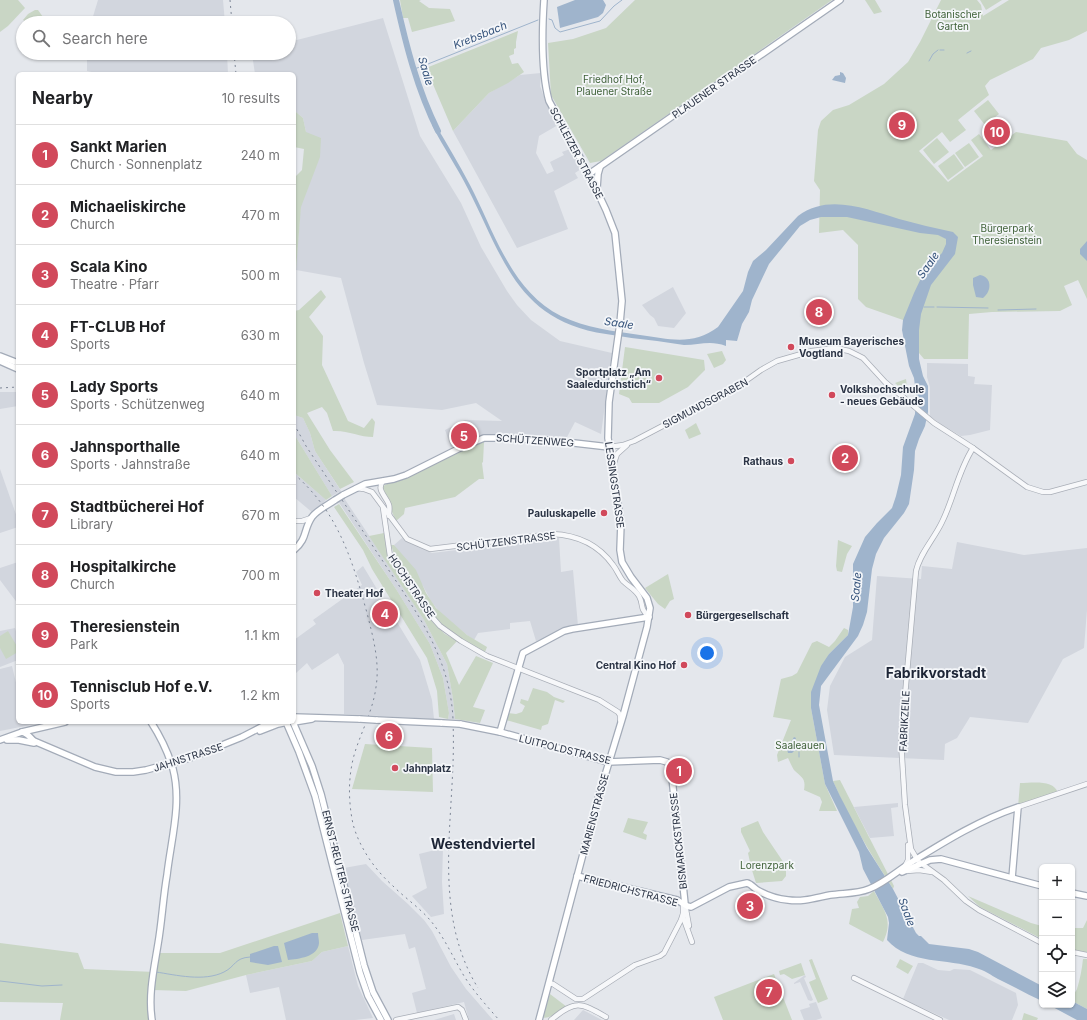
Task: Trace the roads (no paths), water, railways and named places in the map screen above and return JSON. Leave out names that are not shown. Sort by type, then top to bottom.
[{"type":"main road","name":"SCHLEIZER STRASSE","points":[[544,0],[544,70],[547,93],[553,109],[597,189],[615,233],[622,301],[620,323]]},
{"type":"main road","name":"PLAUENER STRASSE","points":[[589,174],[840,0]]},
{"type":"main road","points":[[597,189],[600,167]]},
{"type":"main road","name":"LESSINGSTRASSE","points":[[620,323],[608,410],[609,447],[621,523],[620,550],[622,562],[647,598],[650,606],[649,617]]},
{"type":"main road","points":[[0,356],[16,362]]},
{"type":"main road","points":[[0,361],[16,368]]},
{"type":"main road","name":"SCHÜTZENWEG","points":[[352,489],[369,482],[394,479],[406,475],[479,439],[548,440],[609,447]]},
{"type":"main road","points":[[296,548],[304,539],[311,518],[352,489]]},
{"type":"main road","points":[[296,717],[460,724],[500,732],[523,653],[564,631],[649,617]]},
{"type":"main road","name":"MARIENSTRASSE","points":[[538,1020],[649,617]]},
{"type":"main road","points":[[296,722],[324,718]]},
{"type":"main road","points":[[0,740],[22,732],[56,724]]},
{"type":"main road","points":[[152,724],[165,748],[171,764],[175,779],[176,806],[153,971],[150,1005],[152,1020]]},
{"type":"main road","name":"JAHNSTRASSE","points":[[242,738],[267,724]]},
{"type":"main road","name":"JAHNSTRASSE","points":[[22,732],[28,734],[34,741],[95,767],[116,772],[132,772],[171,764],[190,758],[280,724]]},
{"type":"main road","name":"ERNST-REUTER-STRASSE","points":[[287,724],[306,768],[315,796],[360,973],[368,996],[381,1020]]},
{"type":"main road","name":"ERNST-REUTER-STRASSE","points":[[295,724],[322,794],[369,982],[388,1020]]},
{"type":"main road","name":"LUITPOLDSTRASSE","points":[[500,732],[608,762],[663,760],[668,763]]},
{"type":"main road","points":[[0,740],[24,740],[51,748]]},
{"type":"main road","name":"BISMARCKSTRASSE","points":[[668,763],[671,768],[684,904]]},
{"type":"main road","points":[[691,907],[729,887],[747,883],[760,892],[776,898],[794,901],[808,900],[871,888],[919,862],[972,826],[1018,807],[1012,878]]},
{"type":"main road","points":[[919,862],[940,859],[1039,885]]},
{"type":"main road","name":"FRIEDRICHSTRASSE","points":[[577,876],[673,899],[691,907]]},
{"type":"main road","points":[[673,899],[680,898],[683,891]]},
{"type":"main road","points":[[1075,894],[1087,896]]},
{"type":"main road","points":[[684,904],[690,904],[706,899]]},
{"type":"street","name":"SIGMUNDSGRABEN","points":[[609,447],[623,445],[634,441],[737,387],[772,364],[795,355],[822,349],[839,349],[849,351],[859,356],[894,389],[926,416],[1022,484],[1037,490],[1050,492],[1087,482]]},
{"type":"street","points":[[612,470],[617,454],[634,441]]},
{"type":"street","name":"FABRIKZEILE","points":[[919,862],[911,849],[907,829],[901,741],[915,580],[918,562],[943,520],[956,490],[961,470],[972,448]]},
{"type":"street","name":"SCHÜTZENSTRASSE","points":[[384,480],[380,485],[380,489],[389,505],[389,516]]},
{"type":"street","name":"SCHÜTZENSTRASSE","points":[[352,489],[359,488],[368,490],[375,496],[407,539],[430,549],[552,534],[576,537],[600,550],[624,581],[637,593],[643,610],[649,617]]},
{"type":"street","name":"HOCHSTRASSE","points":[[382,505],[388,544],[392,559],[425,609],[447,632],[489,656],[611,706]]},
{"type":"street","points":[[296,521],[311,518]]},
{"type":"street","points":[[611,706],[618,708],[624,705]]},
{"type":"street","points":[[619,725],[620,716],[624,705]]},
{"type":"street","points":[[611,706],[620,716]]},
{"type":"street","points":[[1018,807],[1087,784]]},
{"type":"street","points":[[907,829],[908,860],[903,870],[923,870],[939,875]]},
{"type":"street","points":[[919,862],[939,875],[961,897],[979,910],[1039,941]]},
{"type":"street","points":[[684,904],[692,942],[685,914]]},
{"type":"street","points":[[549,983],[576,999],[583,999],[635,965],[660,956],[664,953],[681,920],[691,907]]},
{"type":"street","points":[[1075,953],[1087,955]]},
{"type":"street","points":[[854,978],[940,1020]]},
{"type":"street","points":[[551,1020],[570,1006],[574,1005],[590,1008],[606,1017]]},
{"type":"street","points":[[396,1020],[407,1019],[458,1007],[462,1010],[466,1020]]},
{"type":"water","points":[[575,0],[603,0],[606,5],[603,13],[598,17],[560,28],[557,7]]},
{"type":"water","points":[[840,72],[843,73],[846,78],[845,83],[832,80],[835,76],[840,75]]},
{"type":"water","name":"Saale","points":[[435,124],[470,185],[506,258],[517,276],[529,291],[544,305],[561,316],[600,328],[680,340],[699,337],[709,333],[718,327],[743,291],[748,272],[753,261],[766,250],[798,216],[810,209],[822,205],[848,205],[874,211],[906,221],[953,232],[958,237],[955,254],[931,285],[921,314],[919,330],[919,359],[923,376],[928,386],[928,412],[925,426],[915,451],[909,504],[904,513],[884,538],[876,554],[872,569],[867,612],[863,625],[858,636],[821,686],[819,705],[833,781],[867,848],[893,889],[916,933],[929,944],[969,949],[978,952],[1039,984],[1039,1000],[982,970],[965,965],[929,960],[906,954],[887,940],[889,923],[888,917],[863,869],[859,852],[825,784],[811,708],[811,692],[821,666],[829,654],[848,635],[853,607],[853,564],[865,537],[892,508],[896,496],[901,475],[903,447],[915,414],[916,394],[914,378],[909,366],[902,330],[903,320],[923,274],[942,253],[946,244],[946,239],[938,235],[920,233],[847,217],[821,217],[810,220],[800,226],[769,264],[752,300],[749,312],[742,324],[737,341],[726,340],[726,346],[715,343],[684,345],[606,334],[576,327],[552,315],[532,300],[517,282],[492,239],[464,181],[432,125]]},
{"type":"water","points":[[1087,241],[1087,261],[1080,254],[1080,249]]},
{"type":"water","points":[[980,275],[987,278],[989,281],[988,292],[983,298],[976,297],[973,285],[973,278]]},
{"type":"water","points":[[794,737],[796,738],[792,749],[795,750],[792,753],[788,753],[787,749]]},
{"type":"water","points":[[312,933],[318,933],[318,948],[307,956],[288,960],[284,943]]},
{"type":"water","points":[[278,946],[282,962],[268,965],[250,962],[250,954]]},
{"type":"water","points":[[1075,1003],[1087,1009],[1087,1020],[1077,1020],[1055,1008],[1075,1008]]},
{"type":"waterway","name":"Krebsbach","points":[[396,0],[418,83],[438,131]]},
{"type":"waterway","name":"Krebsbach","points":[[549,19],[552,20],[555,28],[560,32],[600,21],[622,0]]},
{"type":"waterway","name":"Krebsbach","points":[[428,64],[538,20]]},
{"type":"waterway","points":[[929,61],[933,54],[938,50]]},
{"type":"waterway","points":[[967,53],[971,51]]},
{"type":"waterway","name":"Krebsbach","points":[[414,69],[420,67]]},
{"type":"waterway","points":[[924,307],[934,307]]},
{"type":"waterway","points":[[937,307],[988,308]]},
{"type":"waterway","points":[[998,310],[1036,309]]},
{"type":"waterway","points":[[799,752],[799,757]]},
{"type":"waterway","points":[[156,972],[190,977],[208,977],[224,972],[241,959],[250,957]]},
{"type":"waterway","points":[[0,981],[42,986],[62,985]]},
{"type":"railway","points":[[230,0],[231,16]]},
{"type":"railway","points":[[235,60],[236,72]]},
{"type":"railway","points":[[0,388],[16,387]]},
{"type":"railway","points":[[296,428],[306,446],[407,597],[429,635],[438,654],[445,675],[453,719]]},
{"type":"railway","points":[[296,476],[322,504],[332,520],[349,555],[369,622],[375,650],[377,668],[375,695],[355,752],[350,779],[350,806],[356,833],[368,858],[380,873],[425,914],[434,925],[468,982],[499,1020]]},
{"type":"railway","points":[[453,723],[449,858],[450,892],[454,925],[463,957],[478,988]]},
{"type":"place","name":"Theresienstein","points":[[902,125]]},
{"type":"place","name":"Tennisclub Hof e.V.","points":[[997,132]]},
{"type":"place","name":"Hospitalkirche","points":[[819,312]]},
{"type":"place","name":"Museum Bayerisches Vogtland","points":[[791,347]]},
{"type":"place","name":"Sportplatz „Am Saaledurchstich“","points":[[659,378]]},
{"type":"place","name":"Volkshochschule - neues Gebäude","points":[[832,395]]},
{"type":"place","name":"Lady Sports","points":[[464,436]]},
{"type":"place","name":"Michaeliskirche","points":[[845,458]]},
{"type":"place","name":"Rathaus","points":[[791,461]]},
{"type":"place","name":"Pauluskapelle","points":[[604,513]]},
{"type":"place","name":"Theater Hof","points":[[317,593]]},
{"type":"place","name":"FT-CLUB Hof","points":[[385,614]]},
{"type":"place","name":"Bürgergesellschaft","points":[[688,615]]},
{"type":"place","name":"Central Kino Hof","points":[[684,665]]},
{"type":"place","name":"Jahnsporthalle","points":[[389,736]]},
{"type":"place","name":"Jahnplatz","points":[[395,768]]},
{"type":"place","name":"Sankt Marien","points":[[679,771]]},
{"type":"place","name":"Scala Kino","points":[[750,906]]},
{"type":"place","name":"Stadtbücherei Hof","points":[[769,992]]},
{"type":"district","name":"Fabrikvorstadt","points":[[936,672]]},
{"type":"district","name":"Westendviertel","points":[[483,843]]},
{"type":"park label","name":"Botanischer Garten","points":[[953,20]]},
{"type":"park label","name":"Friedhof Hof, Plauener Straße","points":[[614,84]]},
{"type":"park label","name":"Bürgerpark Theresienstein","points":[[1007,234]]},
{"type":"park label","name":"Saaleauen","points":[[800,745]]},
{"type":"park label","name":"Lorenzpark","points":[[767,865]]}]
